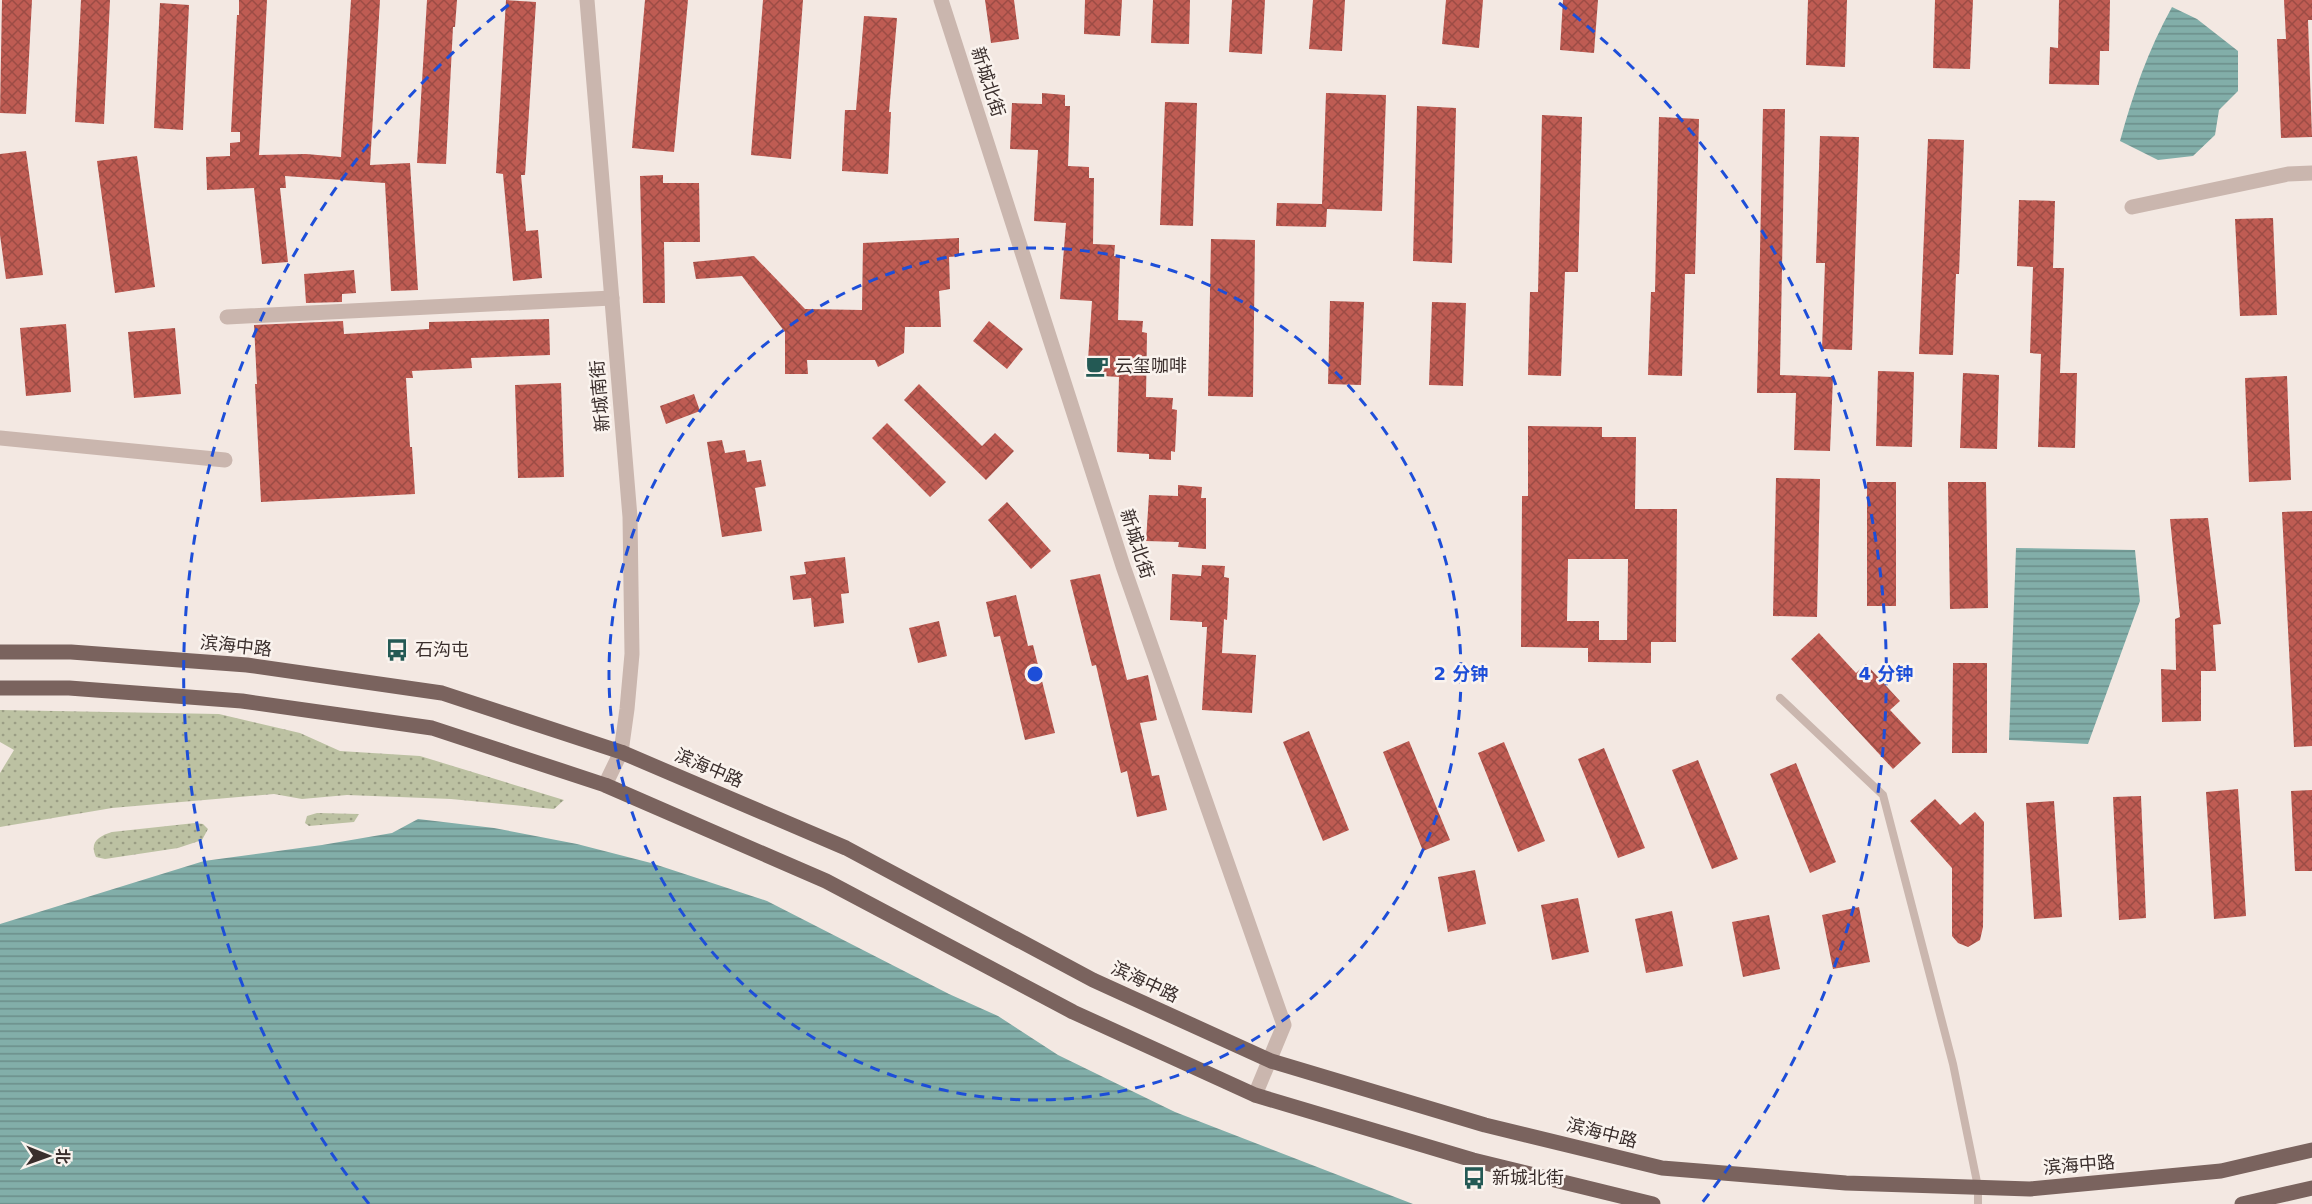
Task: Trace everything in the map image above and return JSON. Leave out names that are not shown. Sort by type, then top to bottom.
[{"type":"main road","name":"滨海中路","points":[[0,652],[71,652],[247,665],[442,693],[621,752],[846,848],[1093,980],[1271,1061],[1485,1125],[1662,1168],[1846,1183],[2030,1189],[2221,1171],[2312,1150]]},
{"type":"main road","points":[[0,688],[69,688],[242,702],[432,728],[605,785],[826,881],[1073,1012],[1255,1095],[1473,1160],[1653,1204]]},
{"type":"main road","points":[[2242,1204],[2312,1188]]},
{"type":"street","name":"新城南街","points":[[587,0],[630,517],[632,654],[627,709],[621,752],[605,785]]},
{"type":"street","name":"新城北街","points":[[941,0],[1123,566],[1284,1024],[1271,1061],[1255,1095]]},
{"type":"street","points":[[2132,207],[2288,174],[2312,172]]},
{"type":"street","points":[[227,317],[612,298]]},
{"type":"street","points":[[0,438],[225,460]]},
{"type":"lane","points":[[1780,698],[1883,795],[1953,1064],[1978,1187],[1978,1204]]},
{"type":"green space","points":[[0,710],[219,714],[300,733],[340,751],[420,756],[564,800],[554,809],[451,799],[347,795],[302,799],[274,794],[112,808],[0,827],[0,773],[14,750],[0,742]]},
{"type":"green space","points":[[317,813],[359,814],[354,822],[309,826],[305,823],[307,816]]},
{"type":"green space","points":[[203,824],[208,829],[202,840],[178,848],[105,859],[96,857],[94,852],[96,840],[112,832]]},
{"type":"water","points":[[2172,7],[2197,19],[2238,51],[2238,91],[2219,110],[2215,135],[2193,156],[2158,160],[2120,141],[2142,72]]},
{"type":"water","points":[[2016,548],[2135,550],[2140,601],[2088,744],[2009,740]]},
{"type":"water","points":[[418,819],[494,828],[577,844],[651,863],[767,901],[949,994],[998,1016],[1058,1055],[1175,1112],[1413,1204],[0,1204],[0,924],[204,861],[392,833]]},
{"type":"building","points":[[2,0],[32,0],[26,114],[0,113]]},
{"type":"building","points":[[81,0],[110,0],[104,124],[75,122]]},
{"type":"building","points":[[239,0],[267,0],[259,155],[306,154],[341,157],[351,0],[380,0],[370,165],[410,163],[418,290],[391,291],[385,183],[285,176],[286,188],[280,188],[288,262],[262,264],[254,188],[207,190],[206,157],[230,156],[230,143],[240,142],[240,132],[231,132]]},
{"type":"building","points":[[427,0],[457,0],[455,27],[453,27],[446,164],[417,163]]},
{"type":"building","points":[[506,0],[536,2],[525,175],[521,175],[526,231],[538,230],[542,278],[513,281],[503,174],[496,173]]},
{"type":"building","points":[[645,0],[688,0],[674,152],[632,148]]},
{"type":"building","points":[[763,0],[803,0],[791,159],[751,155]]},
{"type":"building","points":[[985,0],[1014,0],[1019,39],[991,43]]},
{"type":"building","points":[[1085,0],[1122,0],[1120,36],[1084,34]]},
{"type":"building","points":[[1153,0],[1190,0],[1189,44],[1151,43]]},
{"type":"building","points":[[1232,0],[1265,0],[1262,54],[1229,52]]},
{"type":"building","points":[[1313,0],[1345,0],[1342,51],[1309,49]]},
{"type":"building","points":[[1446,0],[1483,0],[1479,48],[1442,44]]},
{"type":"building","points":[[1563,0],[1598,0],[1594,53],[1560,50]]},
{"type":"building","points":[[1808,0],[1847,0],[1845,67],[1806,65]]},
{"type":"building","points":[[1935,0],[1973,0],[1970,69],[1933,68]]},
{"type":"building","points":[[2059,0],[2110,0],[2109,51],[2100,51],[2099,85],[2049,84],[2050,47],[2058,48]]},
{"type":"building","points":[[2284,0],[2312,0],[2312,20],[2308,20],[2312,137],[2281,138],[2277,39],[2286,39]]},
{"type":"building","points":[[160,3],[189,5],[183,130],[154,128]]},
{"type":"building","points":[[864,16],[897,18],[889,112],[891,112],[888,174],[842,171],[845,110],[856,110]]},
{"type":"building","points":[[1042,93],[1065,95],[1065,106],[1070,106],[1068,166],[1089,167],[1089,178],[1094,178],[1093,244],[1115,245],[1114,256],[1120,256],[1118,320],[1143,321],[1142,332],[1147,333],[1146,397],[1173,398],[1172,409],[1177,410],[1175,452],[1171,451],[1171,460],[1149,459],[1149,454],[1117,452],[1119,377],[1087,375],[1092,301],[1060,299],[1066,223],[1034,221],[1038,150],[1010,149],[1012,103],[1042,104]]},
{"type":"building","points":[[1326,93],[1386,95],[1382,211],[1327,209],[1326,227],[1276,226],[1277,203],[1322,204]]},
{"type":"building","points":[[1165,102],[1197,103],[1193,226],[1160,225]]},
{"type":"building","points":[[1417,106],[1456,108],[1452,263],[1413,261]]},
{"type":"building","points":[[1763,109],[1785,109],[1780,375],[1833,377],[1830,451],[1794,450],[1796,393],[1757,393]]},
{"type":"building","points":[[1542,115],[1582,117],[1578,272],[1565,272],[1561,376],[1528,375],[1530,292],[1538,292]]},
{"type":"building","points":[[1659,117],[1699,119],[1695,274],[1685,274],[1682,376],[1648,375],[1651,292],[1655,292]]},
{"type":"building","points":[[1820,136],[1859,137],[1852,350],[1822,349],[1825,263],[1816,263]]},
{"type":"building","points":[[1928,139],[1964,140],[1959,274],[1956,274],[1953,355],[1919,354]]},
{"type":"building","points":[[26,151],[43,275],[6,279],[0,235],[0,154]]},
{"type":"building","points":[[137,156],[155,287],[115,293],[97,161]]},
{"type":"building","points":[[663,175],[663,183],[699,183],[700,242],[664,242],[665,303],[643,303],[640,176]]},
{"type":"building","points":[[2019,200],[2055,201],[2053,268],[2064,268],[2060,373],[2077,373],[2075,448],[2038,447],[2041,354],[2030,353],[2033,267],[2017,266]]},
{"type":"building","points":[[2273,218],[2277,315],[2240,316],[2235,219]]},
{"type":"building","points":[[959,238],[959,256],[949,257],[950,289],[939,291],[941,327],[905,327],[904,353],[878,367],[875,360],[807,360],[808,374],[785,374],[785,332],[742,276],[696,279],[693,262],[754,256],[805,309],[862,310],[863,243]]},
{"type":"building","points":[[1211,239],[1255,240],[1253,397],[1208,396]]},
{"type":"building","points":[[354,270],[356,293],[342,294],[342,302],[306,303],[304,274]]},
{"type":"building","points":[[1330,301],[1364,302],[1361,385],[1328,384]]},
{"type":"building","points":[[1432,302],[1466,303],[1463,386],[1429,385]]},
{"type":"building","points":[[549,319],[550,355],[471,358],[472,368],[412,371],[413,378],[406,378],[415,494],[261,502],[254,325],[343,321],[344,334],[429,329],[429,322]]},
{"type":"building","points":[[989,321],[1023,349],[1007,369],[973,341]]},
{"type":"building","points":[[66,324],[71,392],[26,396],[20,328]]},
{"type":"building","points":[[175,328],[181,394],[134,398],[128,332]]},
{"type":"building","points":[[1878,371],[1914,372],[1912,447],[1876,446]]},
{"type":"building","points":[[1963,373],[1999,375],[1997,449],[1960,448]]},
{"type":"building","points":[[2287,376],[2291,480],[2249,482],[2245,378]]},
{"type":"building","points":[[561,383],[564,477],[518,478],[515,385]]},
{"type":"building","points":[[919,384],[982,446],[995,433],[1014,451],[986,480],[904,400]]},
{"type":"building","points":[[694,394],[700,411],[666,424],[660,406]]},
{"type":"building","points":[[887,423],[946,482],[930,497],[872,438]]},
{"type":"building","points":[[1528,426],[1602,427],[1602,437],[1636,437],[1635,509],[1677,509],[1676,642],[1651,642],[1651,663],[1588,662],[1588,648],[1521,647],[1522,496],[1528,496]],"holes":[[[1568,559],[1628,559],[1627,640],[1599,640],[1599,621],[1567,621]]]},
{"type":"building","points":[[722,440],[725,453],[745,450],[747,462],[761,460],[766,486],[755,488],[762,531],[722,537],[707,442]]},
{"type":"building","points":[[1776,478],[1820,479],[1817,617],[1773,616]]},
{"type":"building","points":[[1867,482],[1896,482],[1896,606],[1867,606]]},
{"type":"building","points":[[1948,482],[1986,482],[1988,608],[1950,609]]},
{"type":"building","points":[[1178,485],[1202,487],[1201,498],[1206,498],[1206,549],[1178,547],[1179,542],[1146,541],[1149,495],[1178,496]]},
{"type":"building","points":[[1007,502],[1051,551],[1031,569],[988,520]]},
{"type":"building","points":[[2312,511],[2312,746],[2294,747],[2282,512]]},
{"type":"building","points":[[2208,518],[2221,624],[2213,625],[2216,671],[2201,671],[2201,721],[2162,722],[2161,669],[2176,670],[2175,619],[2180,617],[2170,519]]},
{"type":"building","points":[[845,557],[849,593],[841,594],[844,623],[814,627],[811,598],[793,600],[790,576],[806,574],[804,562]]},
{"type":"building","points":[[1202,565],[1225,566],[1224,577],[1229,578],[1227,620],[1224,619],[1222,653],[1256,655],[1252,713],[1202,710],[1207,627],[1202,627],[1202,622],[1170,620],[1172,574],[1201,576]]},
{"type":"building","points":[[1100,574],[1127,680],[1148,675],[1157,720],[1140,723],[1152,776],[1159,775],[1167,810],[1137,817],[1127,771],[1121,773],[1096,665],[1092,666],[1070,580]]},
{"type":"building","points":[[1016,595],[1028,646],[1033,645],[1055,733],[1025,740],[1000,636],[994,637],[986,602]]},
{"type":"building","points":[[939,621],[947,656],[918,663],[909,628]]},
{"type":"building","points":[[1819,633],[1856,673],[1866,664],[1900,701],[1890,710],[1921,743],[1893,769],[1791,659]]},
{"type":"building","points":[[1953,663],[1987,663],[1987,753],[1952,753]]},
{"type":"building","points":[[1309,731],[1349,830],[1323,841],[1283,742]]},
{"type":"building","points":[[1409,741],[1450,840],[1423,851],[1383,752]]},
{"type":"building","points":[[1504,742],[1545,841],[1518,852],[1478,753]]},
{"type":"building","points":[[1604,748],[1645,848],[1618,858],[1578,759]]},
{"type":"building","points":[[1698,760],[1738,859],[1712,869],[1672,770]]},
{"type":"building","points":[[1796,763],[1836,862],[1810,873],[1770,774]]},
{"type":"building","points":[[2238,789],[2246,916],[2214,919],[2206,792]]},
{"type":"building","points":[[2312,790],[2312,871],[2295,871],[2291,791]]},
{"type":"building","points":[[2141,796],[2146,918],[2119,920],[2113,797]]},
{"type":"building","points":[[1935,799],[1960,825],[1975,812],[1984,822],[1983,927],[1980,940],[1968,947],[1958,943],[1952,936],[1952,868],[1910,821]]},
{"type":"building","points":[[2054,801],[2062,917],[2034,919],[2026,803]]},
{"type":"building","points":[[1475,870],[1486,924],[1448,932],[1438,877]]},
{"type":"building","points":[[1578,898],[1589,952],[1552,960],[1541,905]]},
{"type":"building","points":[[1859,907],[1870,962],[1833,969],[1822,915]]},
{"type":"building","points":[[1672,911],[1683,966],[1646,973],[1635,919]]},
{"type":"building","points":[[1769,915],[1780,969],[1743,977],[1732,922]]},
{"type":"place","name":"云玺咖啡","points":[[1097,366]]},
{"type":"place","name":"石沟屯","points":[[397,650]]},
{"type":"place","name":"新城北街","points":[[1474,1178]]}]
